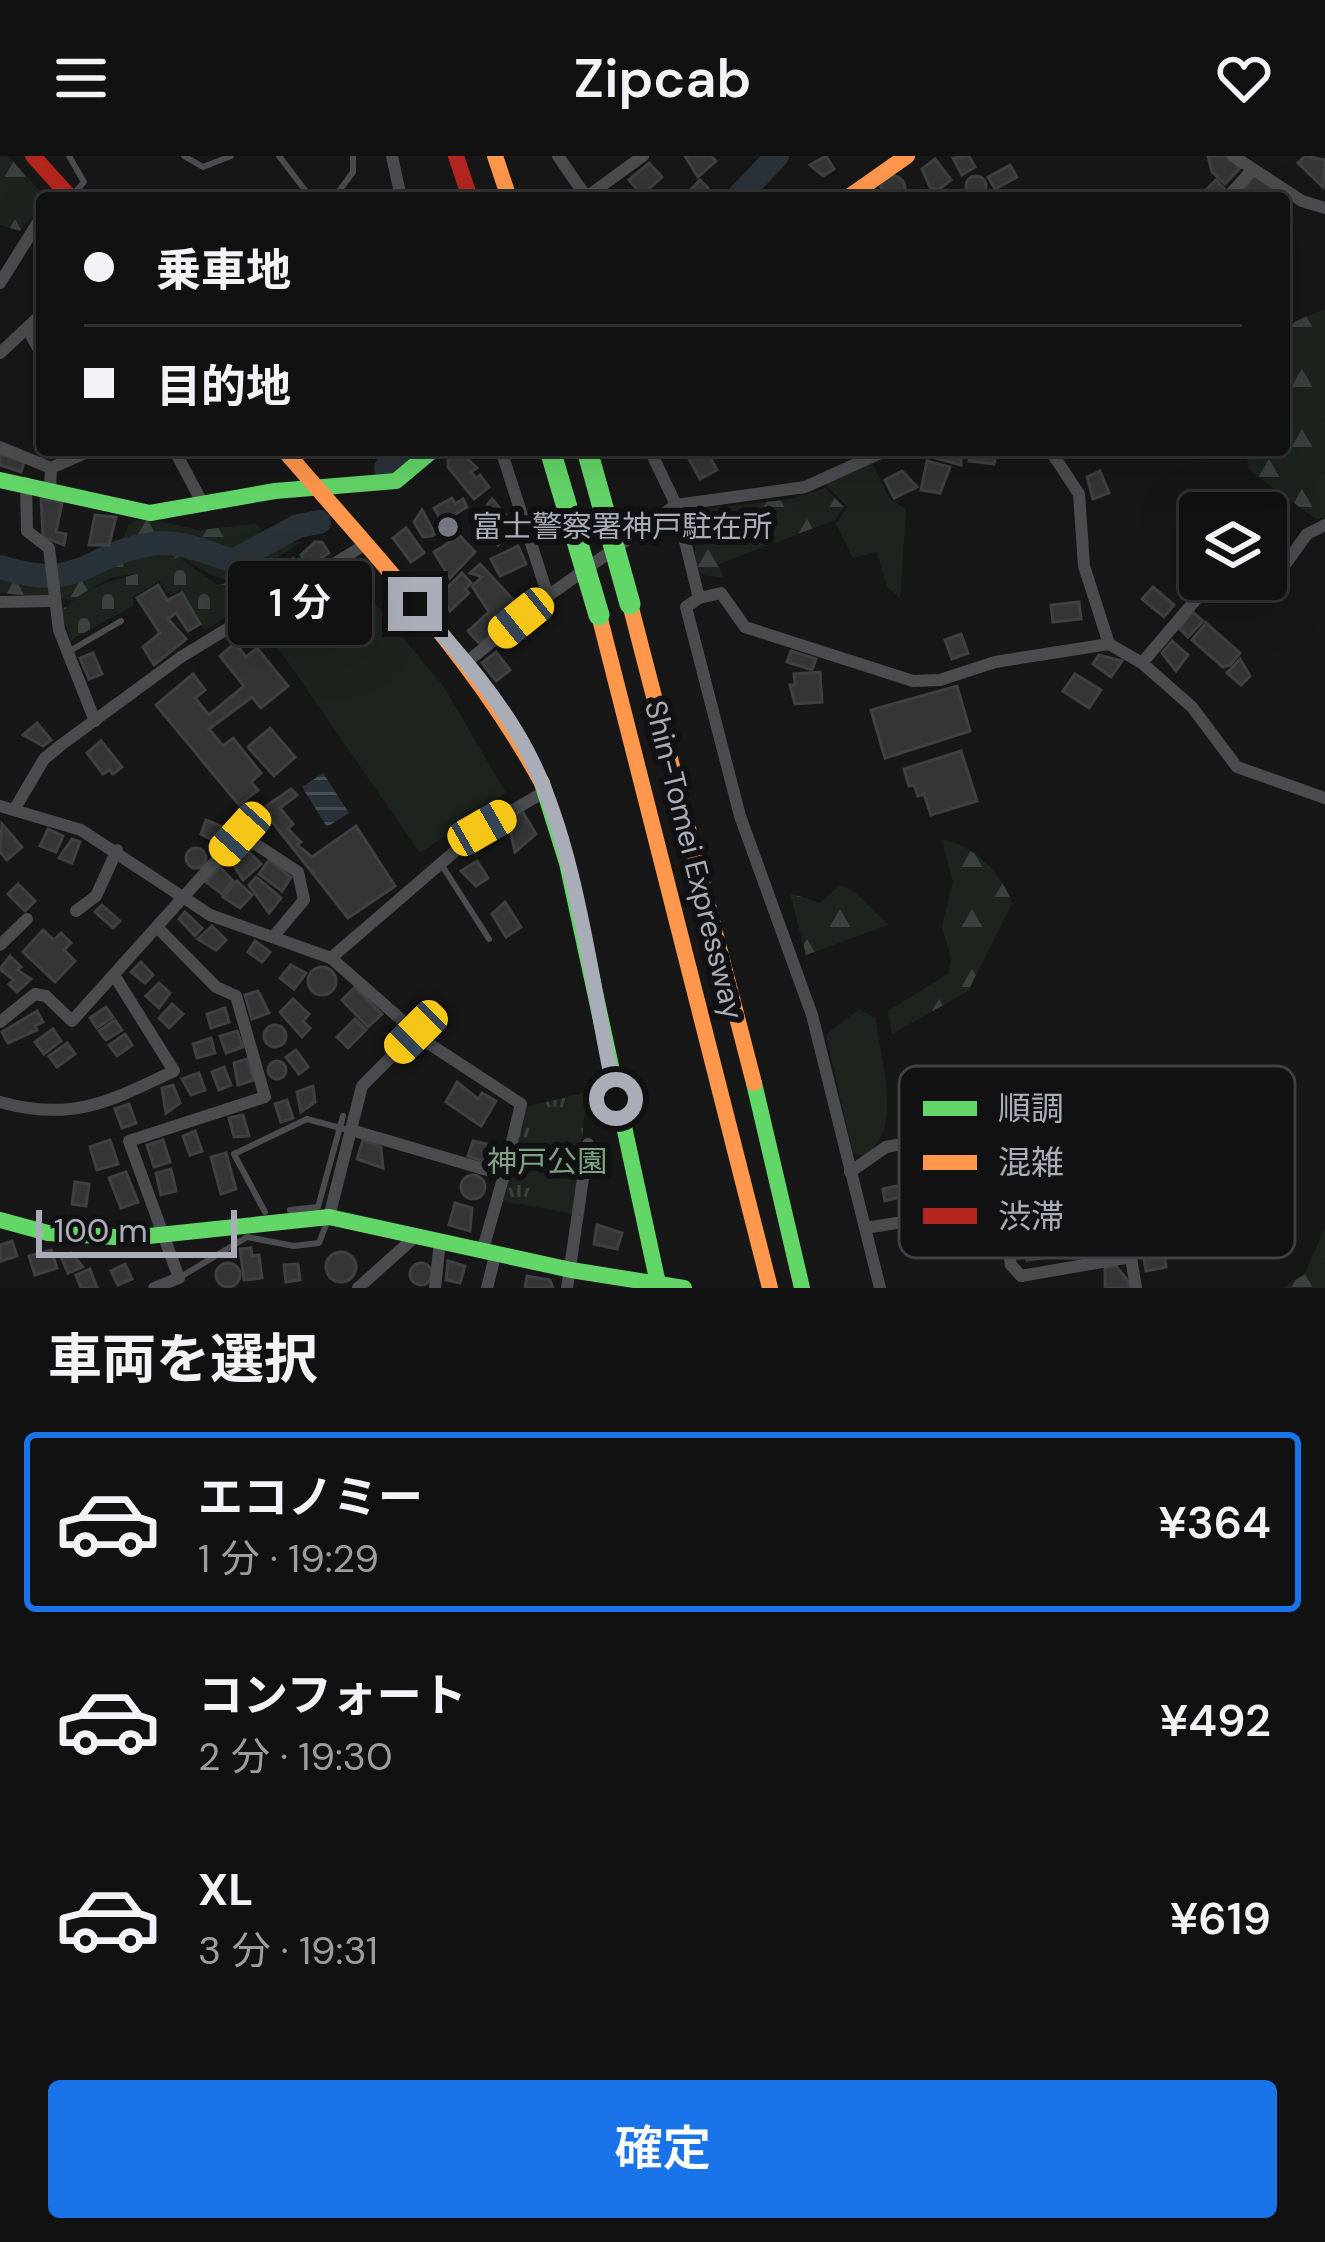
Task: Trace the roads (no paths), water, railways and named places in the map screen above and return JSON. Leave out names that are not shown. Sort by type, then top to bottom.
[{"type":"main road","points":[[34,156],[63,192]]},
{"type":"main road","points":[[456,156],[468,192]]},
{"type":"main road","points":[[495,156],[507,192]]},
{"type":"main road","points":[[856,192],[907,156]]},
{"type":"main road","points":[[289,456],[467,662],[502,709],[546,791],[567,863],[658,1285]]},
{"type":"main road","points":[[0,480],[50,479],[150,513],[314,487],[395,481],[429,456]]},
{"type":"main road","name":"Shin-Tomei Expressway","points":[[552,456],[599,615],[770,1288]]},
{"type":"main road","name":"Shin-Tomei Expressway","points":[[589,456],[730,980],[802,1288]]},
{"type":"main road","points":[[0,1220],[46,1235],[96,1242],[166,1238],[291,1216],[329,1217],[490,1251],[569,1279],[685,1288]]},
{"type":"street","points":[[392,156],[400,192]]},
{"type":"street","points":[[558,156],[582,192]]},
{"type":"street","points":[[594,192],[643,156]]},
{"type":"street","points":[[1233,156],[1325,208]]},
{"type":"street","points":[[1233,192],[1252,170]]},
{"type":"street","points":[[0,284],[36,226]]},
{"type":"street","points":[[0,352],[36,321]]},
{"type":"street","points":[[28,330],[36,344]]},
{"type":"street","points":[[0,447],[50,479],[83,456]]},
{"type":"street","points":[[179,456],[204,506]]},
{"type":"street","points":[[503,456],[548,596]]},
{"type":"street","points":[[653,456],[676,505],[699,598]]},
{"type":"street","points":[[467,662],[548,596],[676,505],[805,488],[874,456]]},
{"type":"street","points":[[1054,456],[1079,494],[1084,566],[1109,644]]},
{"type":"street","points":[[26,483],[26,531],[49,548],[52,601],[95,721]]},
{"type":"street","points":[[1287,562],[1307,533],[1325,526]]},
{"type":"street","points":[[363,545],[181,657],[44,759],[7,808],[81,830],[182,897],[239,928],[331,958],[416,1032],[521,1104],[504,1175],[487,1288]]},
{"type":"street","points":[[880,1288],[812,1015],[734,792],[686,607],[721,593],[746,627],[913,681],[1109,644],[1142,663],[1192,707],[1237,767],[1325,797]]},
{"type":"street","points":[[1142,663],[1196,600]]},
{"type":"street","points":[[0,602],[52,601]]},
{"type":"street","points":[[331,958],[482,828],[546,791]]},
{"type":"street","points":[[0,998],[4,1017],[35,994],[46,996],[72,1021],[240,834],[298,872],[304,900],[273,937]]},
{"type":"street","points":[[76,911],[96,896],[117,850]]},
{"type":"street","points":[[0,945],[27,919]]},
{"type":"street","points":[[154,1288],[179,1278],[129,1141],[265,1097],[236,996],[216,987],[157,927]]},
{"type":"street","points":[[0,1102],[51,1114],[77,1111],[174,1071],[114,975]]},
{"type":"street","points":[[329,1217],[345,1129],[362,1086],[416,1032]]},
{"type":"street","points":[[345,1129],[504,1175]]},
{"type":"street","points":[[569,1279],[588,1144]]},
{"type":"street","points":[[850,1172],[886,1147],[899,1145]]},
{"type":"street","points":[[865,1228],[899,1222]]},
{"type":"street","points":[[358,1288],[416,1236]]},
{"type":"street","points":[[435,1288],[440,1241]]},
{"type":"street","points":[[1010,1258],[1021,1276],[1125,1258]]},
{"type":"street","points":[[1131,1258],[1136,1288]]},
{"type":"lane","points":[[69,156],[85,182],[71,192]]},
{"type":"lane","points":[[184,156],[203,166],[231,156]]},
{"type":"lane","points":[[279,156],[306,192]]},
{"type":"lane","points":[[338,192],[353,172],[353,156]]},
{"type":"lane","points":[[68,652],[121,621]]},
{"type":"lane","points":[[440,864],[488,939]]},
{"type":"lane","points":[[343,1116],[345,1129],[318,1207],[262,1213],[234,1154],[307,1119],[345,1129]]},
{"type":"lane","points":[[179,1278],[247,1237],[294,1246],[319,1243],[329,1217]]},
{"type":"waterway","points":[[743,192],[777,156]]},
{"type":"waterway","points":[[386,468],[396,456]]},
{"type":"waterway","points":[[0,567],[27,574],[66,574],[129,549],[162,543],[233,561],[298,526],[319,522]]},
{"type":"place","name":"富士警察署神戸駐在所","points":[[448,527]]},
{"type":"park label","name":"神戸公園","points":[[547,1162]]}]
